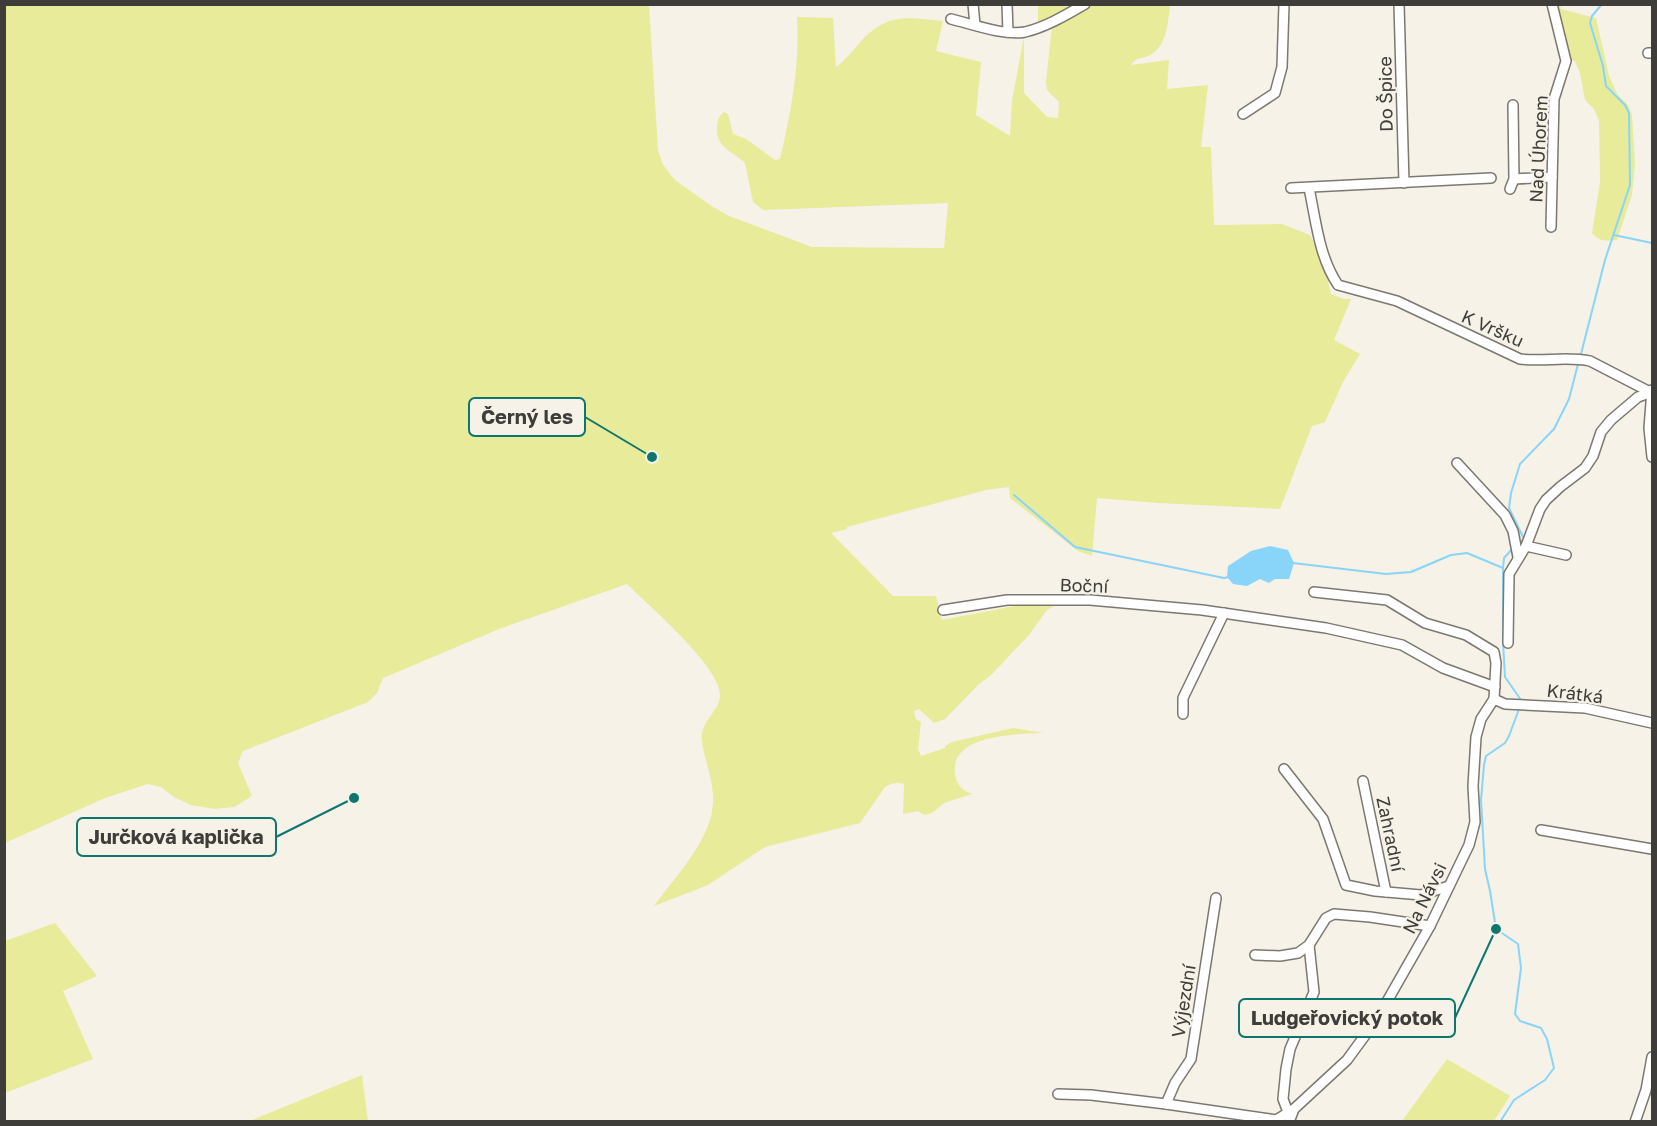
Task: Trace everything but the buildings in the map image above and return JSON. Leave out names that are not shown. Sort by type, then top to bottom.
[{"type":"street","points":[[973,4],[975,25]]},
{"type":"street","points":[[1008,4],[1008,32]]},
{"type":"street","points":[[951,19],[1008,32],[1024,32],[1051,22],[1085,4]]},
{"type":"street","points":[[1243,114],[1275,93],[1282,66],[1284,4]]},
{"type":"street","name":"Do Špice","points":[[1399,4],[1404,183]]},
{"type":"street","name":"Nad Úhorem","points":[[1551,227],[1554,99],[1566,61],[1552,4]]},
{"type":"street","points":[[1510,189],[1514,179],[1513,105]]},
{"type":"street","points":[[1514,179],[1552,177]]},
{"type":"street","points":[[1291,188],[1491,178]]},
{"type":"street","name":"K Vršku","points":[[1309,188],[1320,242],[1329,271],[1338,285],[1397,301],[1520,359],[1590,361],[1652,392]]},
{"type":"street","points":[[1526,546],[1540,509],[1546,500],[1585,468],[1593,456],[1601,432],[1638,397],[1652,392],[1649,428],[1653,458]]},
{"type":"street","points":[[1457,463],[1505,515],[1513,531],[1516,550],[1509,574],[1508,643]]},
{"type":"street","points":[[1516,550],[1526,546],[1566,555]]},
{"type":"street","name":"Na Návsi","points":[[1290,1114],[1347,1060],[1377,1019],[1430,926],[1468,845],[1475,822],[1473,786],[1476,737],[1481,719],[1494,699],[1497,663],[1494,652],[1466,635],[1425,624],[1387,600],[1314,592]]},
{"type":"street","name":"Boční","points":[[942,610],[1007,600],[1090,600],[1224,613],[1326,627],[1402,645],[1443,668],[1495,687]]},
{"type":"street","points":[[1183,714],[1183,698],[1224,613]]},
{"type":"street","points":[[1171,695],[1183,698]]},
{"type":"street","name":"Krátká","points":[[1494,699],[1506,704],[1585,708],[1653,723]]},
{"type":"street","name":"Zahradní","points":[[1284,769],[1323,819],[1346,885],[1421,895],[1449,886]]},
{"type":"street","name":"Zahradní","points":[[1363,782],[1386,892]]},
{"type":"street","points":[[1541,830],[1653,849]]},
{"type":"street","name":"Výjezdní","points":[[1166,1104],[1175,1083],[1191,1059],[1216,898]]},
{"type":"street","points":[[1255,955],[1290,956],[1298,953],[1309,945],[1326,918],[1334,914],[1430,926]]},
{"type":"street","points":[[1058,1094],[1091,1095],[1276,1120],[1290,1114],[1283,1099],[1290,1049],[1314,992],[1309,945]]},
{"type":"street","points":[[1635,1122],[1646,1090],[1653,1057]]},
{"type":"green space","points":[[1038,4],[1078,5],[1038,22]]},
{"type":"green space","points":[[5,5],[649,5],[658,150],[663,165],[675,180],[729,216],[812,247],[944,248],[948,203],[763,210],[753,202],[745,163],[720,141],[717,130],[718,122],[724,112],[728,114],[733,134],[746,139],[775,160],[780,159],[794,89],[797,17],[833,18],[836,67],[863,39],[882,24],[909,18],[943,21],[936,51],[981,62],[976,115],[1010,136],[1012,101],[1024,36],[1024,93],[1047,117],[1058,118],[1059,102],[1047,90],[1046,82],[1052,25],[1086,7],[1096,5],[1170,5],[1163,41],[1154,52],[1136,60],[1131,65],[1169,60],[1167,89],[1208,85],[1201,147],[1211,147],[1214,225],[1282,224],[1310,235],[1323,261],[1331,294],[1351,299],[1334,340],[1360,354],[1343,382],[1325,422],[1312,426],[1280,509],[1097,498],[1092,556],[1078,551],[1010,498],[1009,487],[986,490],[831,533],[893,596],[936,596],[942,620],[1056,598],[1054,606],[1047,610],[1029,635],[945,719],[934,723],[919,709],[914,711],[916,719],[921,722],[918,749],[921,756],[945,748],[952,742],[1013,728],[1044,733],[988,739],[963,751],[956,761],[955,774],[960,787],[972,794],[944,803],[932,813],[924,815],[918,811],[903,814],[904,784],[892,784],[885,787],[860,823],[765,847],[708,885],[654,906],[693,854],[708,825],[713,795],[702,734],[706,722],[717,707],[720,695],[717,683],[709,669],[696,653],[627,584],[499,629],[383,678],[377,693],[368,702],[243,751],[238,763],[252,796],[234,807],[214,809],[191,805],[174,797],[161,787],[148,784],[105,798],[5,843]]},
{"type":"green space","points":[[1556,5],[1560,5],[1561,9],[1596,18],[1609,76],[1617,94],[1628,105],[1632,115],[1635,164],[1632,195],[1617,240],[1603,240],[1592,233],[1600,182],[1599,121],[1594,109],[1585,100],[1580,73],[1575,61],[1569,61]]},
{"type":"green space","points":[[55,923],[97,976],[63,991],[93,1059],[5,1093],[5,941]]},
{"type":"green space","points":[[1447,1059],[1510,1096],[1494,1121],[1402,1121]]},
{"type":"green space","points":[[362,1075],[368,1121],[250,1121]]},
{"type":"water","points":[[1270,546],[1288,550],[1294,563],[1289,579],[1275,579],[1269,583],[1260,579],[1247,586],[1233,584],[1227,577],[1228,566],[1251,551]]},
{"type":"waterway","points":[[1581,354],[1605,260],[1630,185],[1629,113],[1625,105],[1606,86],[1603,66],[1590,23],[1592,16],[1602,4]]},
{"type":"waterway","points":[[1614,235],[1652,243]]},
{"type":"waterway","points":[[1519,543],[1524,539],[1509,508],[1520,464],[1554,429],[1569,399],[1578,364]]},
{"type":"waterway","points":[[1014,495],[1075,547],[1224,578],[1229,577]]},
{"type":"waterway","points":[[1514,547],[1504,558],[1503,642],[1505,677],[1521,700]]},
{"type":"waterway","points":[[1293,563],[1386,574],[1411,572],[1451,555],[1467,553],[1503,568]]},
{"type":"waterway","points":[[1500,1122],[1514,1100],[1545,1080],[1554,1068],[1547,1039],[1541,1028],[1520,1021],[1515,1014],[1521,968],[1518,944],[1496,929],[1485,869],[1481,800],[1484,765],[1486,756],[1505,743],[1519,709]]},
{"type":"place","name":"Černý les","points":[[652,457]]},
{"type":"place","name":"Jurčková kaplička","points":[[354,798]]},
{"type":"place","name":"Ludgeřovický potok","points":[[1496,929]]}]
